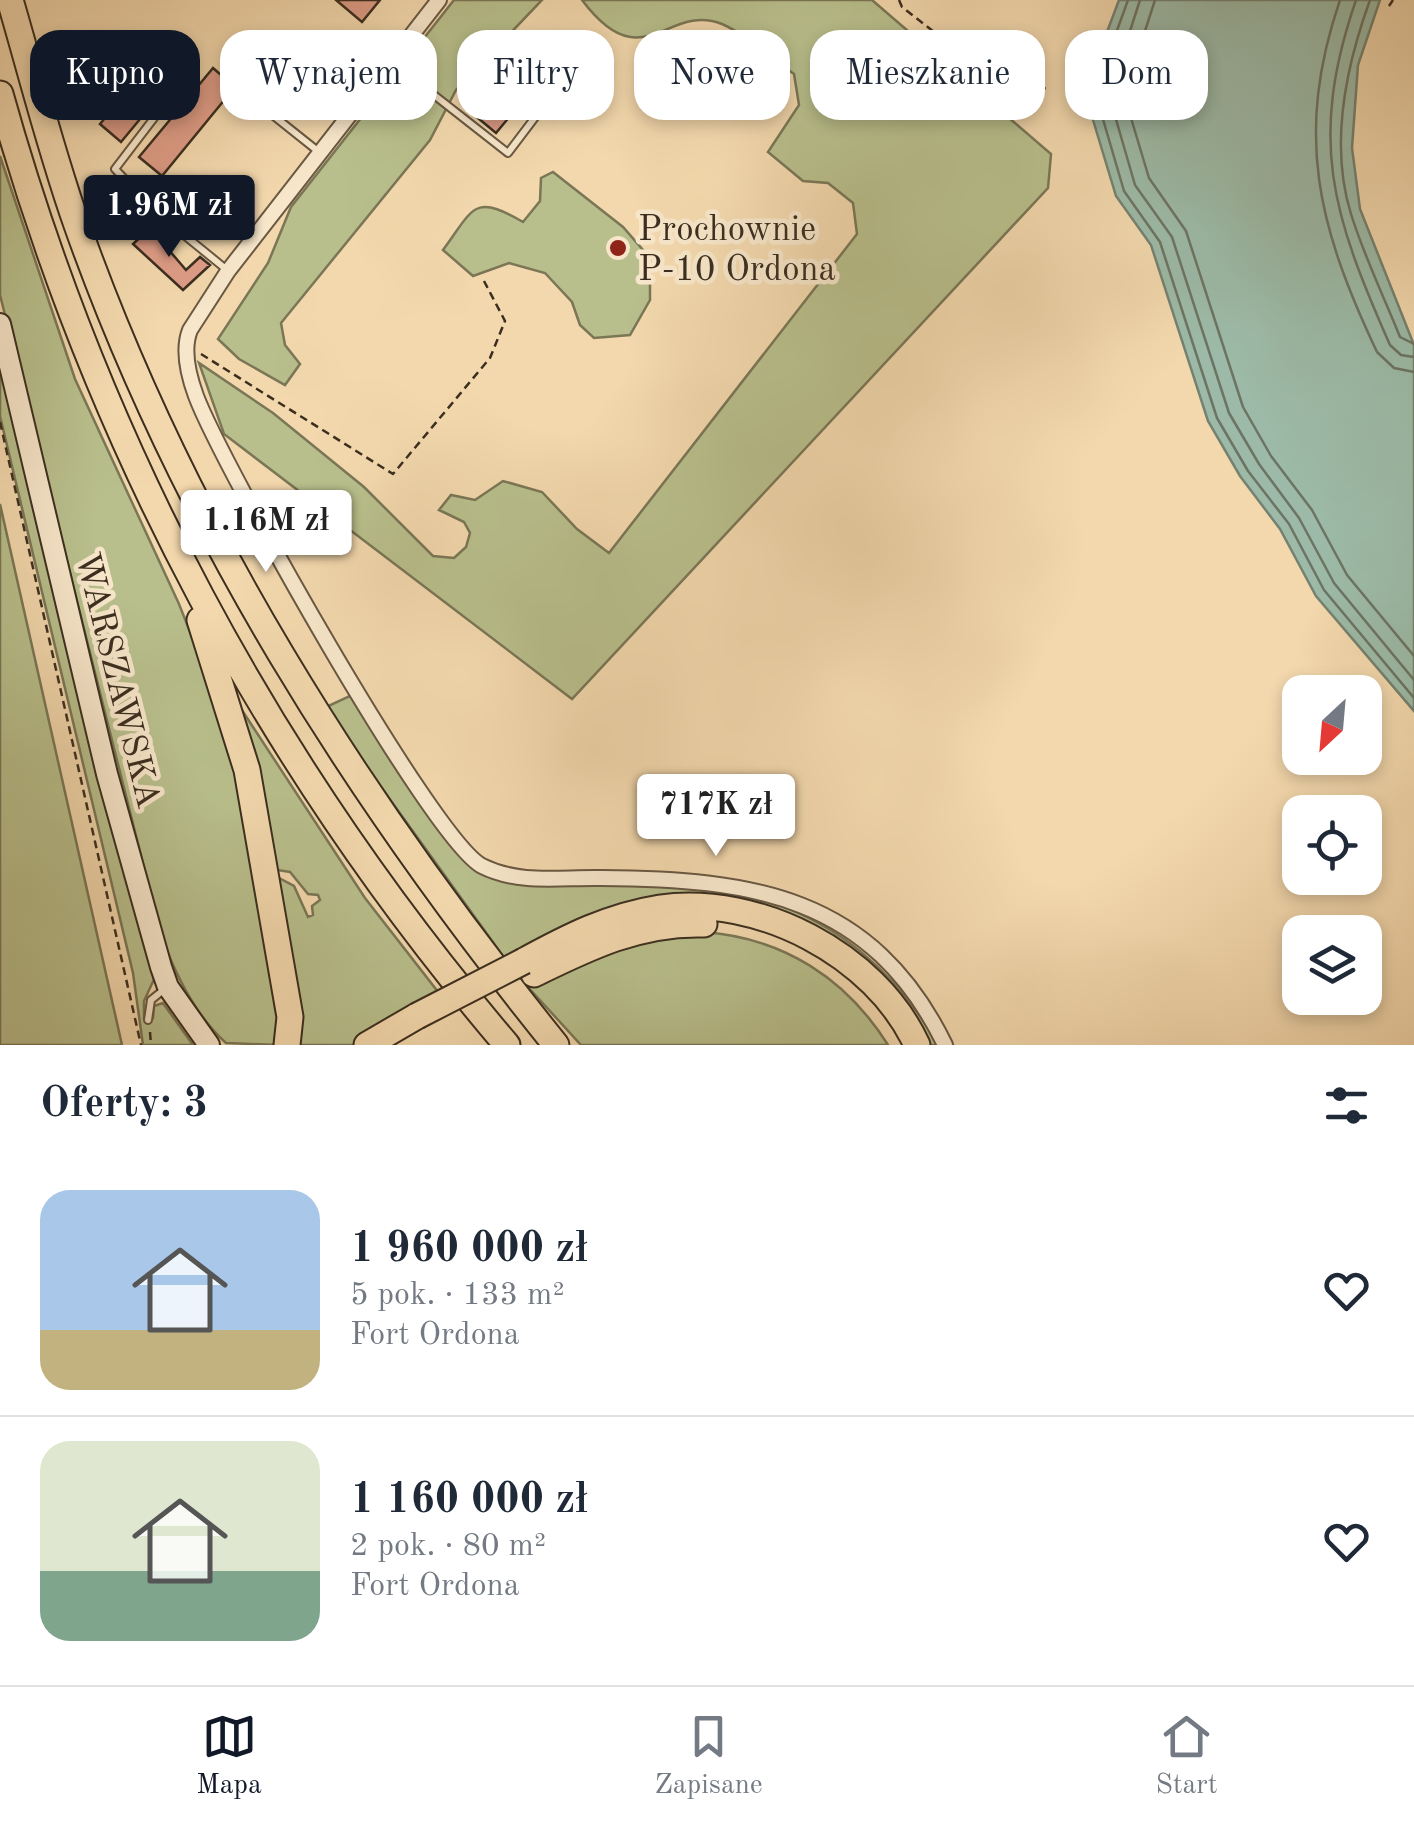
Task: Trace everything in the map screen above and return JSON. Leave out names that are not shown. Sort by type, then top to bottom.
[{"type":"highway","points":[[10,0],[77,225],[126,347],[225,556],[286,666],[367,793],[556,1045]]},
{"type":"highway","points":[[0,94],[93,369],[188,576],[264,714],[334,822],[420,941],[507,1045]]},
{"type":"highway","points":[[188,576],[247,770],[290,1017],[287,1045]]},
{"type":"highway","points":[[529,968],[576,932],[625,915],[692,907],[749,914],[786,926],[855,968],[889,1001],[917,1045]]},
{"type":"highway","points":[[368,1045],[423,1023],[529,968],[626,933],[680,924],[740,928],[796,947],[842,977],[879,1012],[901,1045]]},
{"type":"highway","points":[[402,1045],[423,1023]]},
{"type":"main road","name":"WARSZAWSKA","points":[[0,324],[107,774],[168,987],[210,1043]]},
{"type":"street","points":[[415,30],[439,0]]},
{"type":"street","points":[[345,120],[228,270],[186,339],[189,374],[219,446],[416,786],[466,854],[496,872],[536,880],[697,879],[741,885],[800,905],[860,940],[906,980],[944,1045]]},
{"type":"lane","points":[[437,97],[457,113]]},
{"type":"lane","points":[[152,120],[115,169],[156,212],[228,270]]},
{"type":"lane","points":[[279,120],[320,153]]},
{"type":"lane","points":[[466,120],[508,153],[533,120]]},
{"type":"lane","points":[[148,1020],[152,1000],[168,987]]},
{"type":"path","points":[[899,0],[902,7],[996,80],[1048,89]]},
{"type":"path","points":[[1389,6],[1393,0]]},
{"type":"path","points":[[186,339],[203,356],[394,474],[490,358],[505,321],[484,281]]},
{"type":"path","points":[[0,422],[141,1045]]},
{"type":"path","points":[[148,1020],[151,1045]]},
{"type":"green space","points":[[454,0],[542,0],[513,30],[457,30],[457,89],[430,140],[281,323],[285,345],[300,364],[285,385],[239,359],[218,339],[268,263],[291,207],[360,120],[437,120],[437,30],[430,30]]},
{"type":"green space","points":[[582,0],[872,0],[907,30],[810,30],[810,120],[1011,120],[1051,154],[1048,188],[572,699],[224,434],[199,363],[273,413],[364,487],[433,556],[454,558],[466,547],[470,533],[464,522],[439,510],[451,495],[475,500],[503,481],[542,492],[577,529],[609,553],[857,234],[853,203],[828,183],[803,181],[768,152],[799,105],[794,74],[790,71],[790,30],[733,30],[703,20],[665,30],[634,30],[634,36],[622,35],[603,23]]},
{"type":"green space","points":[[0,156],[75,379],[179,604],[227,725],[282,1029],[278,1045],[226,1043],[187,993],[161,935],[0,295]]},
{"type":"green space","points":[[553,172],[623,227],[650,258],[650,300],[630,335],[594,338],[580,325],[572,302],[545,273],[509,263],[473,276],[443,250],[476,209],[494,208],[523,222],[540,201],[541,178]]},
{"type":"green space","points":[[0,359],[156,975],[144,1001],[144,1018],[153,1018],[154,1006],[163,1003],[193,1045],[143,1045],[133,973],[0,416]]},
{"type":"green space","points":[[0,504],[122,1045],[0,1045]]},
{"type":"green space","points":[[354,694],[482,869],[680,882],[740,892],[795,911],[847,941],[895,985],[939,1045],[925,1045],[908,1015],[745,906],[508,963],[324,708]]},
{"type":"green space","points":[[232,695],[365,898],[442,997],[360,1045],[300,1045],[277,877],[294,886],[308,917],[313,915],[312,906],[320,900],[318,895],[308,894],[290,872],[277,870]]},
{"type":"green space","points":[[704,932],[760,943],[810,966],[853,1000],[888,1045],[581,1045],[527,986],[627,941]]},
{"type":"water","points":[[1119,0],[1380,0],[1358,65],[1352,148],[1360,209],[1414,345],[1414,711],[1316,596],[1280,529],[1240,476],[1208,421],[1151,245],[1116,196],[1093,120],[1208,120],[1208,30],[1108,30]]},
{"type":"building","points":[[336,0],[380,0],[362,22]]},
{"type":"building","points":[[213,68],[220,74],[220,105],[162,176],[139,157],[170,120],[200,120],[200,84]]},
{"type":"building","points":[[103,120],[139,120],[121,142],[100,124]]},
{"type":"building","points":[[480,120],[507,120],[496,133]]},
{"type":"building","points":[[150,228],[186,270],[200,257],[210,265],[183,290],[133,244]]},
{"type":"place","name":"Prochownie P-10 Ordona","points":[[618,248]]}]
